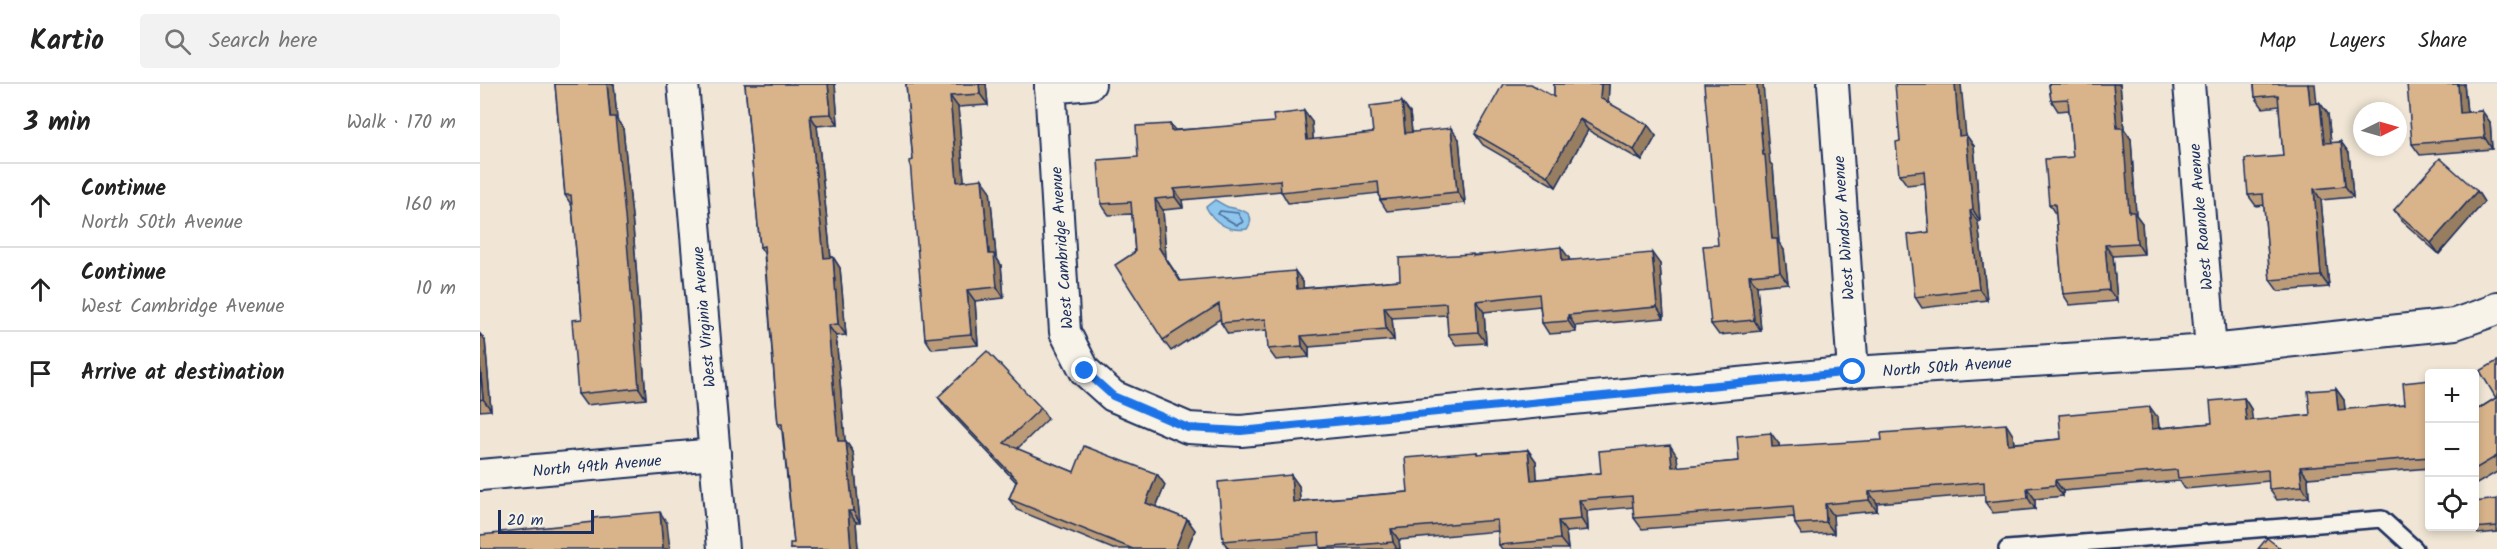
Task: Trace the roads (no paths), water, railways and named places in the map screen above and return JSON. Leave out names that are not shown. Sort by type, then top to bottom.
[{"type":"street","name":"West Virginia Avenue","points":[[683,84],[723,549]]},
{"type":"street","points":[[1050,86],[1090,84]]},
{"type":"street","name":"West Windsor Avenue","points":[[1833,84],[1853,372]]},
{"type":"street","name":"West Roanoke Avenue","points":[[2189,84],[2211,350]]},
{"type":"street","name":"West Cambridge Avenue","points":[[1050,86],[1065,332],[1085,371],[1113,396]]},
{"type":"street","name":"North 50th Avenue","points":[[1113,396],[1188,428],[1241,431],[1853,372],[2211,350],[2455,324],[2492,311],[2497,307]]},
{"type":"street","name":"North 49th Avenue","points":[[480,475],[715,454]]},
{"type":"lane","points":[[2007,549],[2382,519],[2415,549]]},
{"type":"water","points":[[1215,200],[1228,207],[1246,212],[1251,218],[1247,229],[1228,228],[1213,218],[1206,207]]}]
